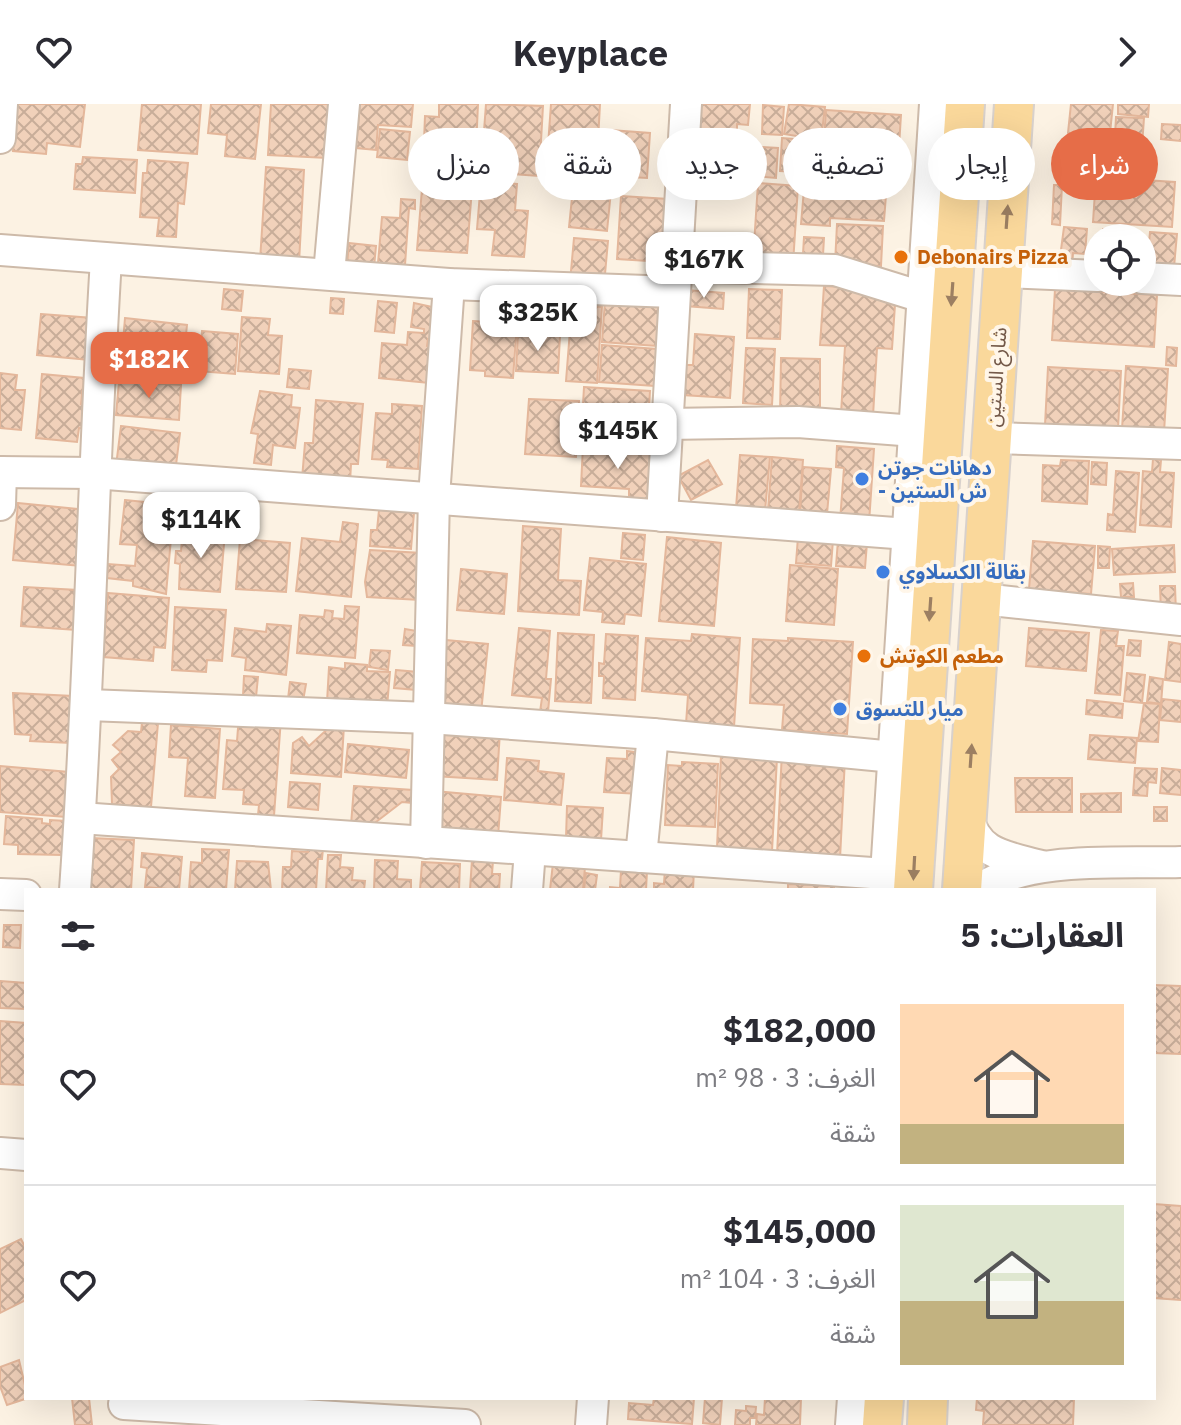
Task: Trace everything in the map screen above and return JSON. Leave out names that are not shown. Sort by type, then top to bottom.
[{"type":"main road","points":[[895,885],[965,104]]},
{"type":"main road","name":"شارع الستين","points":[[962,888],[1014,104]]},
{"type":"main road","points":[[882,1425],[884,1400]]},
{"type":"main road","points":[[927,1425],[928,1400]]},
{"type":"street","points":[[0,138],[2,104]]},
{"type":"street","points":[[329,274],[344,104]]},
{"type":"street","points":[[662,516],[686,104]]},
{"type":"street","points":[[80,818],[641,857],[895,885],[894,757],[914,649],[908,534],[935,104]]},
{"type":"street","points":[[0,250],[449,284],[674,279],[835,270],[922,297]]},
{"type":"street","points":[[75,888],[88,705],[93,473],[106,259]]},
{"type":"street","points":[[1003,272],[1084,275]]},
{"type":"street","points":[[1156,279],[1181,280]]},
{"type":"street","points":[[426,843],[434,497],[449,284]]},
{"type":"street","points":[[666,424],[798,422],[915,431]]},
{"type":"street","points":[[992,438],[1181,444]]},
{"type":"street","points":[[0,505],[1,472],[93,473],[908,534]]},
{"type":"street","points":[[982,599],[1181,620]]},
{"type":"street","points":[[88,705],[429,718],[653,734],[894,757]]},
{"type":"street","points":[[641,857],[653,734]]},
{"type":"street","points":[[967,815],[972,836],[983,846],[1043,867]]},
{"type":"street","points":[[527,888],[530,850]]},
{"type":"street","points":[[981,888],[991,881],[1043,867],[1181,862]]},
{"type":"street","points":[[0,894],[24,895]]},
{"type":"street","points":[[0,1153],[24,1155]]},
{"type":"street","points":[[591,1425],[593,1400]]},
{"type":"street","points":[[851,1425],[853,1400]]},
{"type":"street","points":[[124,1409],[465,1425]]},
{"type":"building","points":[[13,104],[85,104],[80,147],[47,143],[46,154],[13,151],[16,125],[10,124]]},
{"type":"building","points":[[142,104],[201,104],[197,154],[138,150]]},
{"type":"building","points":[[211,104],[261,104],[255,159],[225,156],[227,135],[208,133]]},
{"type":"building","points":[[271,104],[330,104],[327,158],[268,155]]},
{"type":"building","points":[[360,104],[413,104],[411,127],[378,125],[376,150],[356,148]]},
{"type":"building","points":[[439,104],[478,104],[477,128],[425,128],[425,116],[439,117]]},
{"type":"building","points":[[486,104],[543,106],[542,128],[535,128],[535,176],[519,175],[519,128],[484,128]]},
{"type":"building","points":[[551,104],[600,104],[599,128],[549,128]]},
{"type":"building","points":[[700,104],[750,104],[748,125],[697,128]]},
{"type":"building","points":[[789,104],[825,107],[822,128],[785,128]]},
{"type":"building","points":[[1071,104],[1113,104],[1110,128],[1069,128]]},
{"type":"building","points":[[1118,104],[1149,104],[1148,117],[1118,114]]},
{"type":"building","points":[[763,105],[784,107],[782,135],[767,134],[767,128],[762,128]]},
{"type":"building","points":[[826,110],[901,115],[900,128],[825,128]]},
{"type":"building","points":[[1116,117],[1144,118],[1143,128],[1115,128]]},
{"type":"building","points":[[1162,124],[1181,125],[1181,141],[1161,139]]},
{"type":"building","points":[[380,129],[408,132],[407,160],[377,157]]},
{"type":"building","points":[[641,132],[650,133],[647,178],[641,178]]},
{"type":"building","points":[[782,138],[783,171],[780,171]]},
{"type":"building","points":[[767,147],[778,148],[776,178],[767,177]]},
{"type":"building","points":[[83,157],[137,160],[135,193],[74,189],[76,164],[82,164]]},
{"type":"building","points":[[148,160],[188,163],[184,204],[178,203],[176,237],[157,236],[159,218],[140,217],[143,173],[147,173]]},
{"type":"building","points":[[266,167],[304,170],[299,263],[260,261]]},
{"type":"building","points":[[1158,181],[1175,182],[1172,227],[1093,222],[1094,200],[1158,200]]},
{"type":"building","points":[[767,184],[783,185],[783,200],[797,200],[793,264],[753,261],[757,200],[767,200]]},
{"type":"building","points":[[641,197],[668,200],[664,262],[617,259],[621,200],[641,200]]},
{"type":"building","points":[[401,199],[415,200],[415,209],[409,208],[405,265],[378,263],[382,217],[400,218]]},
{"type":"building","points":[[421,200],[471,200],[467,253],[417,250]]},
{"type":"building","points":[[479,200],[516,200],[515,210],[528,211],[524,257],[492,255],[495,230],[477,229]]},
{"type":"building","points":[[572,200],[610,200],[607,231],[569,227]]},
{"type":"building","points":[[803,200],[886,200],[884,221],[830,218],[830,226],[801,224]]},
{"type":"building","points":[[1053,200],[1061,200],[1060,225],[1052,224]]},
{"type":"building","points":[[837,224],[883,226],[881,266],[835,264]]},
{"type":"building","points":[[1064,227],[1084,229],[1084,254],[1073,253],[1072,267],[1059,265]]},
{"type":"building","points":[[1156,232],[1177,234],[1174,267],[1156,265]]},
{"type":"building","points":[[804,237],[824,238],[823,255],[803,254]]},
{"type":"building","points":[[574,238],[608,241],[604,285],[570,282]]},
{"type":"building","points":[[349,243],[376,246],[374,267],[347,265]]},
{"type":"building","points":[[824,286],[896,290],[892,349],[877,348],[873,416],[841,414],[845,346],[820,345]]},
{"type":"building","points":[[224,289],[243,291],[241,311],[222,309]]},
{"type":"building","points":[[749,289],[782,290],[780,339],[747,338]]},
{"type":"building","points":[[1055,289],[1084,291],[1084,296],[1157,295],[1154,347],[1052,340]]},
{"type":"building","points":[[686,290],[724,293],[723,309],[685,306]]},
{"type":"building","points":[[331,298],[344,299],[343,314],[330,313]]},
{"type":"building","points":[[378,301],[397,303],[394,333],[375,331]]},
{"type":"building","points":[[605,301],[660,306],[657,346],[602,342]]},
{"type":"building","points":[[414,303],[446,310],[443,340],[428,339],[427,346],[442,348],[439,384],[379,378],[382,343],[407,345],[408,332],[424,333],[424,329],[411,327]]},
{"type":"building","points":[[572,305],[602,307],[597,383],[566,381]]},
{"type":"building","points":[[41,314],[93,318],[89,360],[37,355]]},
{"type":"building","points":[[242,317],[270,319],[268,335],[282,336],[279,374],[238,371]]},
{"type":"building","points":[[125,318],[187,325],[182,372],[121,366]]},
{"type":"building","points":[[473,321],[517,324],[513,378],[485,376],[485,371],[470,370]]},
{"type":"building","points":[[202,331],[238,334],[235,374],[199,371]]},
{"type":"building","points":[[518,333],[560,336],[558,373],[516,371]]},
{"type":"building","points":[[695,334],[734,337],[730,398],[682,395],[684,365],[693,365]]},
{"type":"building","points":[[602,345],[657,349],[654,386],[599,382]]},
{"type":"building","points":[[1167,347],[1177,348],[1176,366],[1166,365]]},
{"type":"building","points":[[746,348],[775,349],[772,405],[743,403]]},
{"type":"building","points":[[781,358],[820,359],[820,417],[780,417]]},
{"type":"building","points":[[1126,366],[1168,369],[1164,432],[1122,429]]},
{"type":"building","points":[[1048,367],[1121,371],[1118,429],[1045,425]]},
{"type":"building","points":[[289,369],[311,371],[309,389],[287,387]]},
{"type":"building","points":[[0,373],[17,375],[15,390],[25,390],[21,430],[0,428]]},
{"type":"building","points":[[42,374],[84,378],[81,404],[92,405],[90,429],[79,428],[77,442],[36,438]]},
{"type":"building","points":[[119,381],[181,385],[179,420],[116,415]]},
{"type":"building","points":[[584,387],[650,391],[648,425],[582,422]]},
{"type":"building","points":[[260,391],[292,395],[291,407],[300,408],[295,448],[273,445],[271,465],[254,463],[258,434],[251,433]]},
{"type":"building","points":[[529,399],[579,401],[576,457],[525,454]]},
{"type":"building","points":[[316,400],[363,404],[358,464],[351,464],[350,483],[302,479],[305,443],[313,443]]},
{"type":"building","points":[[392,404],[422,406],[418,469],[387,467],[388,460],[372,459],[376,413],[392,414]]},
{"type":"building","points":[[121,426],[180,433],[175,473],[116,466]]},
{"type":"building","points":[[583,446],[652,450],[648,504],[629,503],[629,489],[581,486]]},
{"type":"building","points":[[837,446],[874,449],[869,523],[840,521],[844,468],[836,467]]},
{"type":"building","points":[[740,455],[770,457],[765,511],[736,508]]},
{"type":"building","points":[[772,457],[803,460],[799,513],[768,510]]},
{"type":"building","points":[[1153,459],[1161,460],[1160,472],[1174,473],[1171,527],[1140,525],[1143,471],[1152,472]]},
{"type":"building","points":[[708,460],[722,484],[691,500],[678,476]]},
{"type":"building","points":[[1061,460],[1089,461],[1087,504],[1042,501],[1043,465],[1060,466]]},
{"type":"building","points":[[1092,462],[1107,463],[1106,485],[1091,484]]},
{"type":"building","points":[[803,467],[831,469],[827,514],[800,512]]},
{"type":"building","points":[[1116,471],[1139,473],[1135,532],[1107,530],[1108,514],[1113,515]]},
{"type":"building","points":[[125,500],[174,505],[166,594],[133,586],[133,581],[107,578],[108,564],[135,566],[137,545],[120,544]]},
{"type":"building","points":[[18,503],[87,510],[81,566],[13,560]]},
{"type":"building","points":[[379,510],[414,513],[411,549],[370,546],[371,530],[377,530]]},
{"type":"building","points":[[343,522],[358,524],[351,597],[296,591],[302,538],[340,542]]},
{"type":"building","points":[[523,526],[561,529],[558,580],[581,581],[579,615],[518,611]]},
{"type":"building","points":[[183,529],[225,532],[220,592],[179,589],[180,564],[175,563],[176,551],[181,551]]},
{"type":"building","points":[[623,533],[645,535],[643,560],[621,558]]},
{"type":"building","points":[[667,537],[721,543],[714,626],[659,621]]},
{"type":"building","points":[[798,537],[833,540],[831,566],[796,563]]},
{"type":"building","points":[[240,539],[290,543],[286,592],[236,589]]},
{"type":"building","points":[[838,540],[867,543],[865,568],[836,566]]},
{"type":"building","points":[[1033,541],[1095,546],[1091,594],[1029,589]]},
{"type":"building","points":[[1174,545],[1175,572],[1114,575],[1112,549]]},
{"type":"building","points":[[1098,546],[1110,547],[1109,568],[1098,568]]},
{"type":"building","points":[[370,550],[422,553],[420,600],[367,597],[365,582]]},
{"type":"building","points":[[590,558],[646,564],[641,616],[625,614],[624,624],[602,622],[603,612],[584,610]]},
{"type":"building","points":[[790,565],[838,569],[834,625],[786,621]]},
{"type":"building","points":[[461,569],[507,574],[504,614],[457,610]]},
{"type":"building","points":[[1133,583],[1134,597],[1121,597],[1120,584]]},
{"type":"building","points":[[1160,586],[1175,586],[1176,613],[1161,613]]},
{"type":"building","points":[[24,587],[78,590],[76,630],[21,626]]},
{"type":"building","points":[[108,593],[169,598],[165,648],[154,647],[153,661],[103,657]]},
{"type":"building","points":[[345,606],[359,607],[355,658],[297,653],[300,615],[324,617],[325,610],[333,611],[332,618],[344,619]]},
{"type":"building","points":[[175,607],[226,610],[222,661],[207,660],[206,672],[172,670]]},
{"type":"building","points":[[267,624],[291,626],[286,675],[245,670],[246,658],[232,656],[235,628],[266,632]]},
{"type":"building","points":[[519,628],[550,631],[546,679],[551,679],[548,712],[540,712],[542,698],[512,695]]},
{"type":"building","points":[[1029,628],[1089,633],[1086,671],[1026,666]]},
{"type":"building","points":[[405,629],[417,631],[416,646],[403,645]]},
{"type":"building","points":[[1101,630],[1118,631],[1116,646],[1124,646],[1120,695],[1095,693]]},
{"type":"building","points":[[558,633],[594,635],[591,703],[555,701]]},
{"type":"building","points":[[606,634],[638,636],[635,700],[603,698],[604,676],[599,676],[599,663],[604,664]]},
{"type":"building","points":[[692,634],[740,638],[734,727],[686,724],[688,695],[642,691],[646,638],[691,641]]},
{"type":"building","points":[[788,638],[853,642],[847,734],[782,730],[784,705],[750,703],[753,639],[788,641]]},
{"type":"building","points":[[446,640],[488,644],[481,713],[440,709]]},
{"type":"building","points":[[1129,640],[1141,641],[1140,656],[1127,655]]},
{"type":"building","points":[[1169,642],[1181,644],[1181,682],[1165,680]]},
{"type":"building","points":[[371,650],[390,651],[388,670],[369,667]]},
{"type":"building","points":[[345,663],[367,665],[367,671],[390,672],[387,707],[327,702],[329,667],[345,669]]},
{"type":"building","points":[[396,670],[418,672],[416,690],[394,688]]},
{"type":"building","points":[[1127,673],[1145,675],[1142,703],[1124,701]]},
{"type":"building","points":[[244,676],[258,677],[256,697],[243,696]]},
{"type":"building","points":[[1150,677],[1163,679],[1161,704],[1147,702]]},
{"type":"building","points":[[290,682],[306,684],[303,701],[288,699]]},
{"type":"building","points":[[13,693],[73,696],[71,743],[30,741],[31,735],[15,734]]},
{"type":"building","points":[[1162,699],[1181,701],[1181,722],[1160,720]]},
{"type":"building","points":[[1087,700],[1123,704],[1122,718],[1086,714]]},
{"type":"building","points":[[1144,703],[1160,704],[1158,742],[1138,741]]},
{"type":"building","points":[[239,715],[281,718],[274,816],[258,815],[259,805],[243,804],[244,790],[223,789],[227,740],[237,741]]},
{"type":"building","points":[[142,722],[158,723],[151,807],[112,804],[111,777],[119,769],[112,760],[121,752],[113,745],[128,731],[141,732]]},
{"type":"building","points":[[333,724],[344,725],[341,777],[291,773],[293,743],[302,737],[309,746]]},
{"type":"building","points":[[171,725],[220,729],[215,798],[185,796],[188,758],[169,757]]},
{"type":"building","points":[[437,727],[500,731],[497,780],[434,776]]},
{"type":"building","points":[[1090,735],[1137,738],[1135,763],[1088,759]]},
{"type":"building","points":[[348,744],[409,750],[406,778],[345,772]]},
{"type":"building","points":[[627,751],[643,753],[640,794],[604,792],[607,758],[627,759]]},
{"type":"building","points":[[782,751],[845,758],[840,859],[777,855]]},
{"type":"building","points":[[721,755],[777,758],[772,851],[717,848]]},
{"type":"building","points":[[507,758],[539,761],[538,771],[564,774],[561,805],[504,800]]},
{"type":"building","points":[[682,762],[718,764],[715,827],[665,825],[668,765],[682,766]]},
{"type":"building","points":[[0,766],[69,772],[66,817],[0,812]]},
{"type":"building","points":[[1135,768],[1157,769],[1156,783],[1148,782],[1147,796],[1133,795]]},
{"type":"building","points":[[1162,768],[1181,770],[1181,795],[1160,793]]},
{"type":"building","points":[[1015,778],[1072,778],[1072,812],[1016,812]]},
{"type":"building","points":[[290,782],[320,784],[318,810],[288,807]]},
{"type":"building","points":[[354,786],[413,790],[412,803],[402,802],[376,822],[375,827],[351,825]]},
{"type":"building","points":[[434,791],[501,797],[498,837],[431,831]]},
{"type":"building","points":[[1121,793],[1121,812],[1081,812],[1081,794]]},
{"type":"building","points":[[567,806],[603,808],[601,840],[566,838]]},
{"type":"building","points":[[1154,807],[1167,807],[1167,821],[1154,821]]},
{"type":"building","points":[[6,816],[42,819],[42,823],[50,824],[50,820],[67,821],[61,855],[18,854],[18,845],[4,844]]},
{"type":"building","points":[[91,838],[134,840],[131,888],[88,888]]},
{"type":"building","points":[[308,848],[323,849],[322,859],[318,859],[316,888],[282,888],[283,867],[291,867],[292,851],[308,852]]},
{"type":"building","points":[[202,849],[229,850],[226,888],[189,888],[191,862],[202,863]]},
{"type":"building","points":[[142,853],[182,857],[179,888],[145,887],[147,868],[141,867]]},
{"type":"building","points":[[328,855],[341,855],[340,867],[353,868],[352,880],[365,881],[364,888],[326,888]]},
{"type":"building","points":[[472,859],[493,861],[492,874],[500,874],[499,888],[470,888]]},
{"type":"building","points":[[375,860],[398,861],[397,879],[411,880],[411,888],[374,888]]},
{"type":"building","points":[[237,861],[268,862],[271,888],[235,888]]},
{"type":"building","points":[[422,862],[460,864],[459,888],[420,888]]},
{"type":"building","points":[[553,863],[585,867],[583,888],[550,888]]},
{"type":"building","points":[[665,868],[694,869],[693,888],[654,888],[654,883],[664,884]]},
{"type":"building","points":[[621,870],[647,871],[646,888],[620,888]]},
{"type":"building","points":[[586,873],[597,875],[595,888],[584,888]]},
{"type":"building","points":[[788,884],[834,886],[834,888],[788,888]]},
{"type":"building","points":[[4,925],[21,925],[20,948],[3,947]]},
{"type":"building","points":[[0,981],[24,983],[24,1009],[0,1008]]},
{"type":"building","points":[[1156,985],[1181,986],[1181,1054],[1156,1053]]},
{"type":"building","points":[[0,1021],[24,1023],[24,1085],[0,1084]]},
{"type":"building","points":[[1156,1204],[1181,1206],[1181,1300],[1156,1298]]},
{"type":"building","points":[[21,1239],[24,1245],[24,1301],[0,1313],[0,1249]]},
{"type":"building","points":[[19,1360],[24,1399],[7,1405],[0,1386],[0,1367]]},
{"type":"building","points":[[72,1400],[89,1400],[92,1425],[75,1425]]},
{"type":"building","points":[[654,1400],[694,1400],[692,1424],[628,1419],[629,1403],[653,1405]]},
{"type":"building","points":[[705,1400],[722,1400],[720,1425],[703,1423]]},
{"type":"building","points":[[765,1400],[801,1400],[800,1425],[756,1425],[757,1414],[764,1415]]},
{"type":"building","points":[[977,1400],[1074,1400],[1073,1425],[983,1425],[984,1411],[976,1410]]},
{"type":"building","points":[[746,1406],[756,1407],[755,1418],[750,1418],[750,1425],[735,1425],[736,1410],[746,1411]]},
{"type":"place","name":"Debonairs Pizza","points":[[901,257]]},
{"type":"place","name":"دهانات جوتن - ش الستين","points":[[862,479]]},
{"type":"place","name":"بقالة الكسلاوي","points":[[883,572]]},
{"type":"place","name":"مطعم الكوتش","points":[[864,656]]},
{"type":"place","name":"ميار للتسوق","points":[[840,709]]}]
